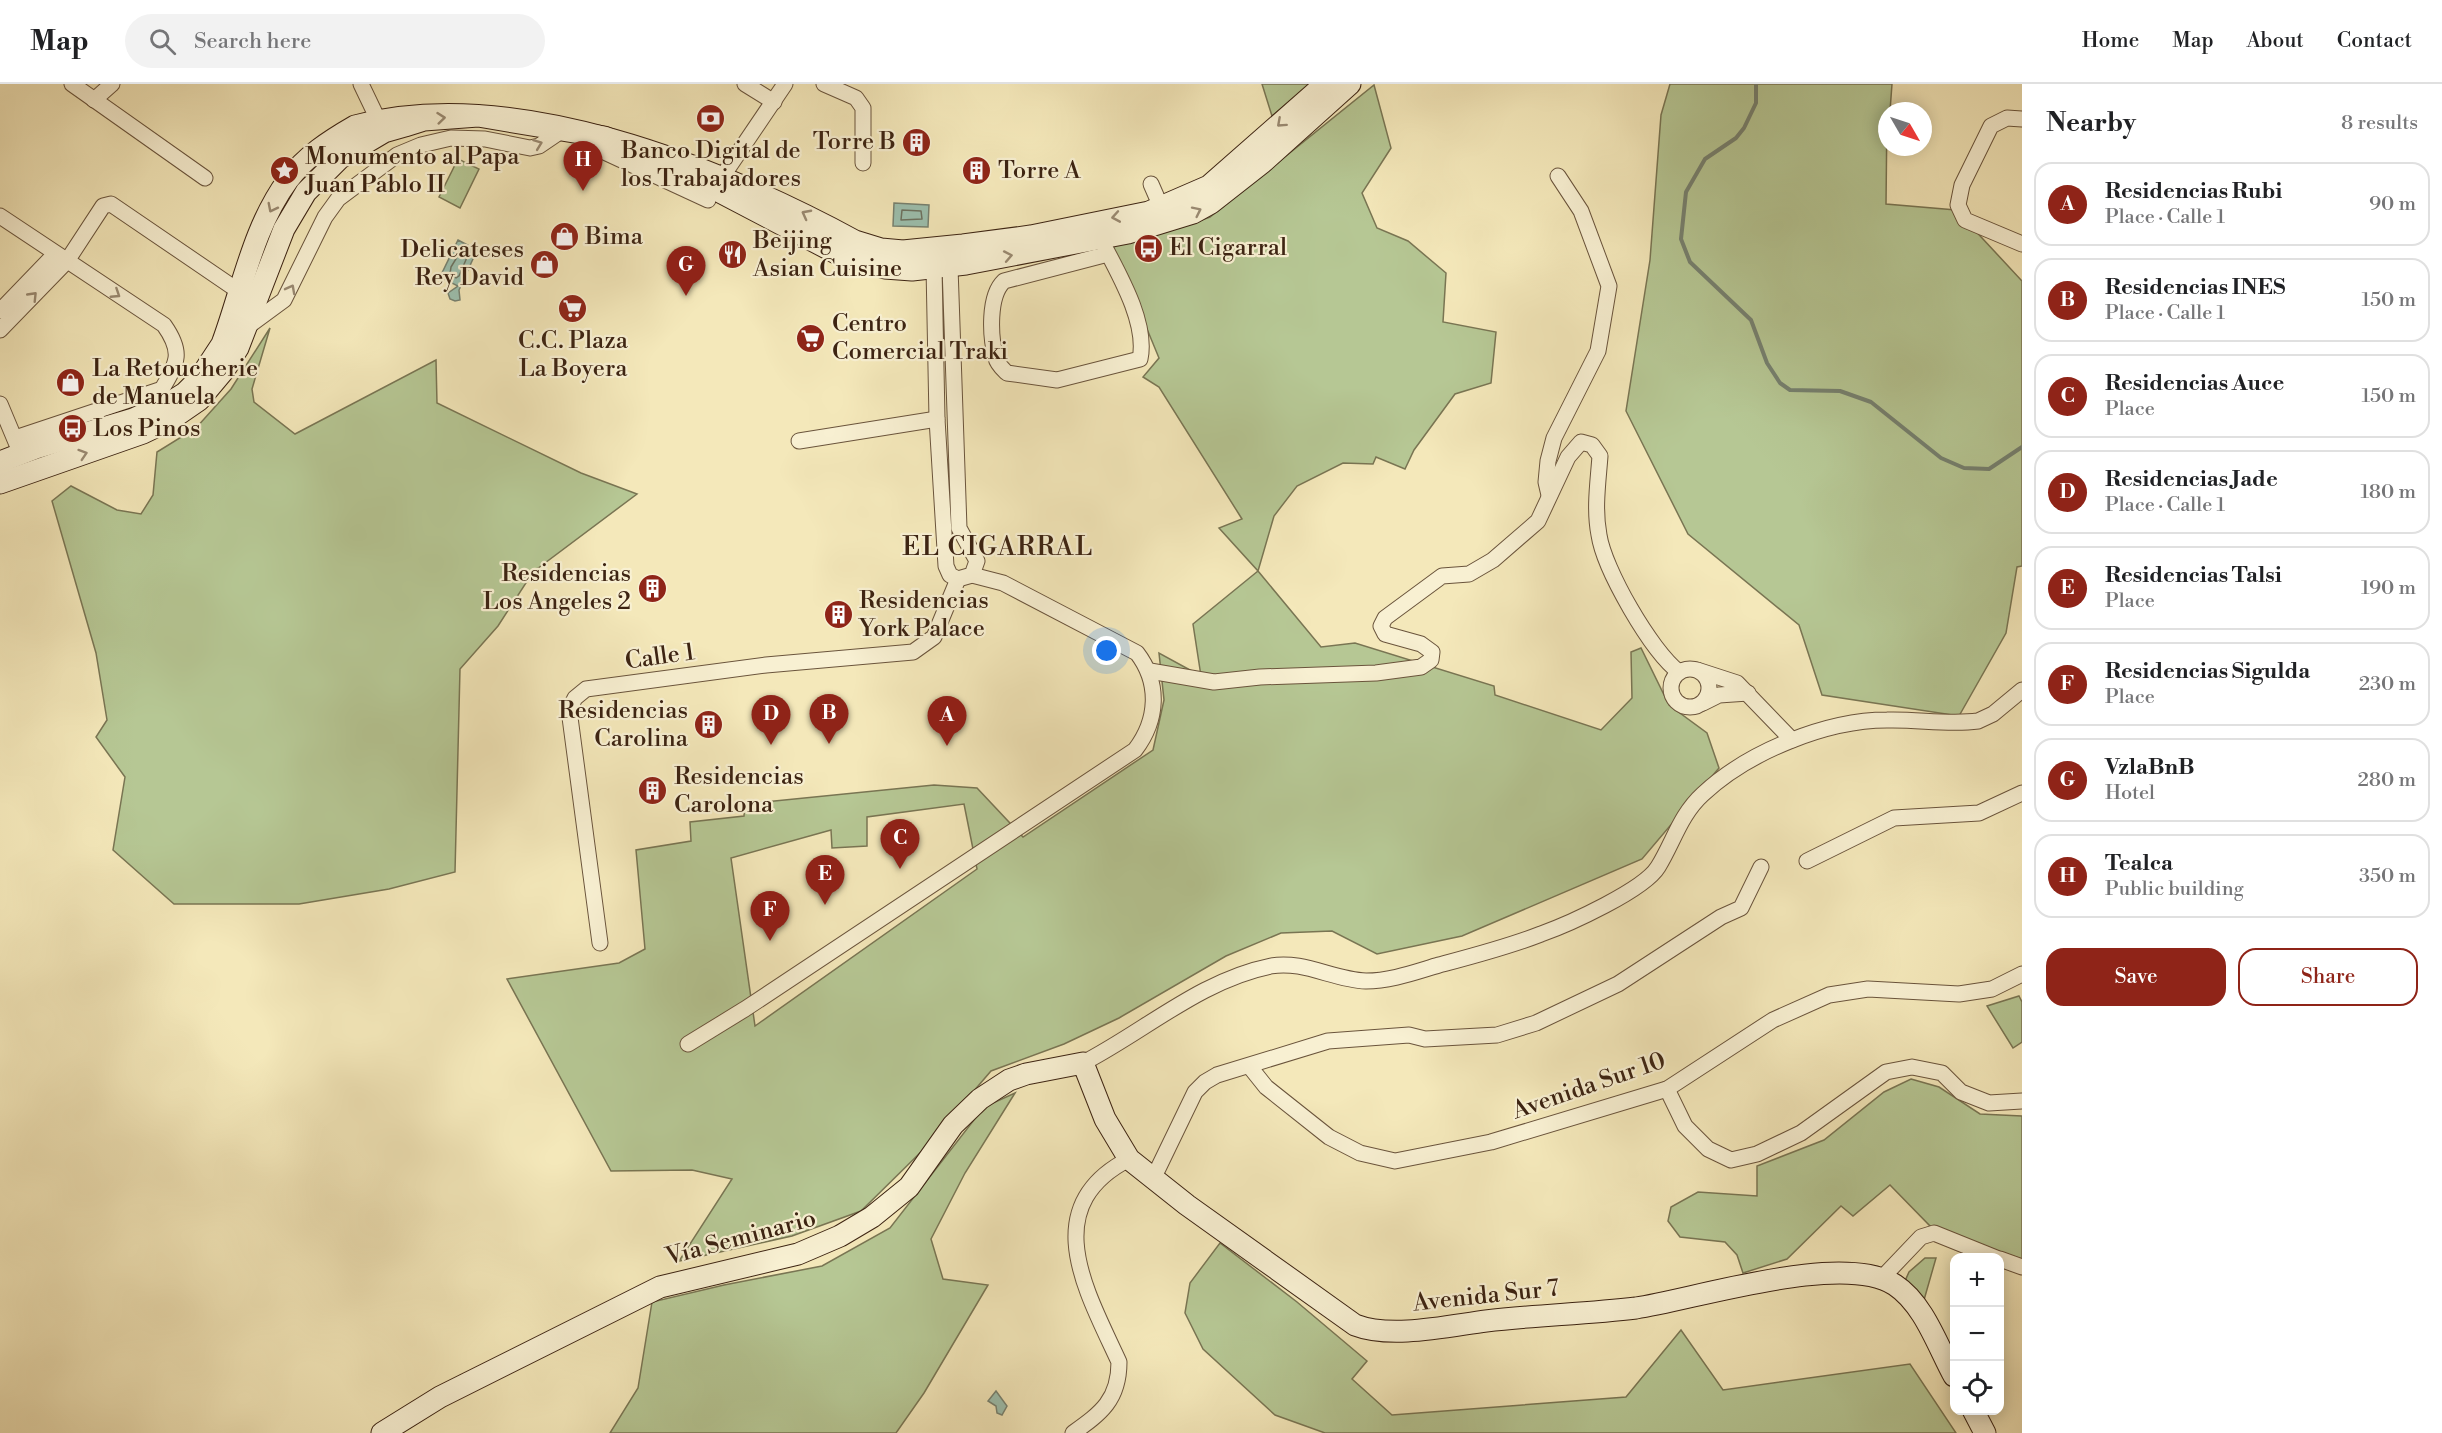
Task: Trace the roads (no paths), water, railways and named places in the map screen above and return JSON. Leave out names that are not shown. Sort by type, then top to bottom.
[{"type":"main road","points":[[21,455],[110,445],[170,420],[210,389],[225,369],[247,327],[284,229],[294,210],[322,174],[380,124],[478,116],[523,126],[564,129],[590,134],[627,146],[716,187],[855,241],[881,249],[903,251],[1031,236],[1161,207],[1189,197],[1217,180],[1325,84]]},
{"type":"main road","points":[[1,476],[21,455],[133,419],[185,393],[213,360],[240,292],[262,226],[288,180],[317,149],[380,124],[421,101],[471,95],[526,102],[593,116],[658,138],[716,187],[842,256],[885,268],[942,267],[1104,246],[1193,213],[1211,203],[1262,163],[1350,84]]},
{"type":"main road","name":"Avenida Sur 7","points":[[1083,1063],[1105,1119],[1129,1159],[1355,1325],[1370,1331],[1411,1330],[1530,1315],[1612,1311],[1764,1281],[1829,1275],[1881,1279],[1905,1293],[1920,1311],[1950,1368]]},
{"type":"main road","name":"Vía Seminario","points":[[382,1433],[440,1397],[660,1287],[798,1254],[840,1236],[872,1217],[909,1187],[953,1125],[980,1099],[1009,1080],[1026,1074],[1083,1063]]},
{"type":"main road","points":[[1976,1415],[1985,1433]]},
{"type":"street","points":[[72,84],[205,178]]},
{"type":"street","points":[[94,100],[112,84]]},
{"type":"street","points":[[361,84],[380,124]]},
{"type":"street","points":[[745,84],[774,102]]},
{"type":"street","points":[[716,187],[785,84]]},
{"type":"street","points":[[824,84],[856,98],[863,108],[863,163]]},
{"type":"street","points":[[2022,119],[2007,118],[1991,126],[1962,185],[1958,205],[1965,220],[2022,244]]},
{"type":"street","points":[[247,327],[284,300],[325,217],[338,199],[397,155],[421,145],[451,138],[485,139],[530,148],[539,146],[564,129]]},
{"type":"street","points":[[1549,495],[1546,482],[1554,438],[1598,351],[1609,286],[1581,211],[1558,176]]},
{"type":"street","points":[[1151,184],[1161,207]]},
{"type":"street","points":[[0,330],[103,206],[111,204],[240,292]]},
{"type":"street","points":[[0,216],[164,325],[176,342],[175,367],[162,389],[21,455],[3,423],[0,404]]},
{"type":"street","points":[[1104,246],[1138,324],[1143,344],[1140,359],[1057,380],[1007,373],[996,360],[993,321],[995,289],[1004,281],[1104,246]]},
{"type":"street","points":[[688,1044],[745,1009],[1135,750],[1150,724],[1153,708],[1150,671],[1137,653],[1003,584],[950,575],[946,566],[952,529],[940,247]]},
{"type":"street","points":[[0,311],[61,258]]},
{"type":"street","points":[[942,267],[937,419],[952,529],[976,561],[965,577]]},
{"type":"street","points":[[799,441],[937,419]]},
{"type":"street","points":[[1150,671],[1214,682],[1260,677],[1376,673],[1421,667],[1431,660],[1432,652],[1421,644],[1385,633],[1381,626],[1385,618],[1442,576],[1469,574],[1493,560],[1538,521],[1573,449],[1581,442],[1592,445],[1600,456],[1596,511],[1602,551],[1656,650],[1679,672]]},
{"type":"street","name":"Calle 1","points":[[600,943],[569,710],[575,698],[586,689],[766,665],[913,652],[934,637],[965,577]]},
{"type":"street","points":[[1748,693],[1719,695],[1691,707],[1675,700],[1671,682],[1679,672],[1691,669],[1737,683],[1748,693],[1792,740]]},
{"type":"street","points":[[1697,670],[1703,673],[1709,685],[1707,698],[1702,703]]},
{"type":"street","points":[[1083,1063],[1160,1016],[1241,975],[1273,966],[1291,965],[1365,981],[1396,978],[1511,944],[1571,921],[1640,885],[1658,868],[1680,821],[1701,795],[1732,773],[1792,740],[1850,723],[1978,721],[1993,714],[2022,690]]},
{"type":"street","points":[[1807,861],[1894,818],[1979,813],[2022,793]]},
{"type":"street","points":[[1154,1179],[1195,1092],[1204,1082],[1217,1075],[1250,1067],[1276,1056],[1328,1041],[1409,1035],[1425,1039],[1497,1035],[1536,1023],[1618,984],[1721,917],[1741,908],[1748,900],[1761,867]]},
{"type":"street","name":"Avenida Sur 10","points":[[1250,1067],[1266,1087],[1329,1137],[1360,1153],[1395,1161],[1491,1142],[1666,1089],[1773,1020],[1829,995],[1868,988],[1959,994],[1992,989],[2022,974]]},
{"type":"street","points":[[1666,1089],[1685,1126],[1708,1149],[1731,1160],[1757,1154],[1801,1133],[1886,1072],[1912,1067],[1942,1073],[1961,1092],[1989,1103],[2022,1101]]},
{"type":"street","points":[[1073,1433],[1100,1414],[1116,1388],[1119,1375],[1119,1362],[1082,1279],[1075,1246],[1076,1228],[1089,1190],[1110,1168],[1129,1159]]},
{"type":"street","points":[[1881,1279],[1921,1237],[1934,1233],[1985,1253]]},
{"type":"street","points":[[2004,1260],[2022,1266]]},
{"type":"water","points":[[894,203],[929,205],[928,227],[893,226]]},
{"type":"water","points":[[458,240],[477,250],[459,290],[460,300],[455,301],[450,299],[448,293],[458,286],[440,277]]},
{"type":"water","points":[[996,1391],[1007,1406],[1002,1415],[997,1413],[996,1406],[988,1401]]},
{"type":"waterway","points":[[1756,84],[1756,103],[1744,128],[1736,138],[1705,159],[1686,192],[1681,239],[1690,262],[1751,320],[1767,363],[1780,383],[1790,390],[1840,391],[1871,402],[1941,458],[1964,468],[1989,469],[2022,447]]},
{"type":"place","name":"Banco Digital de los Trabajadores","points":[[711,118]]},
{"type":"place","name":"Torre B","points":[[917,142]]},
{"type":"place","name":"Monumento al Papa Juan Pablo II","points":[[284,171]]},
{"type":"place","name":"Torre A","points":[[977,171]]},
{"type":"place","name":"Tealca","points":[[583,191]]},
{"type":"place","name":"Bima","points":[[564,237]]},
{"type":"place","name":"El Cigarral","points":[[1148,248]]},
{"type":"place","name":"Beijing Asian Cuisine","points":[[732,255]]},
{"type":"place","name":"Delicateses Rey David","points":[[545,264]]},
{"type":"place","name":"VzlaBnB","points":[[686,296]]},
{"type":"place","name":"C.C. Plaza La Boyera","points":[[573,308]]},
{"type":"place","name":"Centro Comercial Traki","points":[[811,338]]},
{"type":"place","name":"La Retoucherie de Manuela","points":[[71,383]]},
{"type":"place","name":"Los Pinos","points":[[72,429]]},
{"type":"place","name":"Residencias Los Angeles 2","points":[[652,588]]},
{"type":"place","name":"Residencias York Palace","points":[[838,615]]},
{"type":"place","name":"Residencias Carolina","points":[[709,725]]},
{"type":"place","name":"Residencias INES","points":[[829,744]]},
{"type":"place","name":"Residencias Jade","points":[[771,745]]},
{"type":"place","name":"Residencias Rubi","points":[[947,746]]},
{"type":"place","name":"Residencias Carolona","points":[[653,791]]},
{"type":"place","name":"Residencias Auce","points":[[900,869]]},
{"type":"place","name":"Residencias Talsi","points":[[825,905]]},
{"type":"place","name":"Residencias Sigulda","points":[[770,941]]},
{"type":"district","name":"EL CIGARRAL","points":[[998,547]]}]
